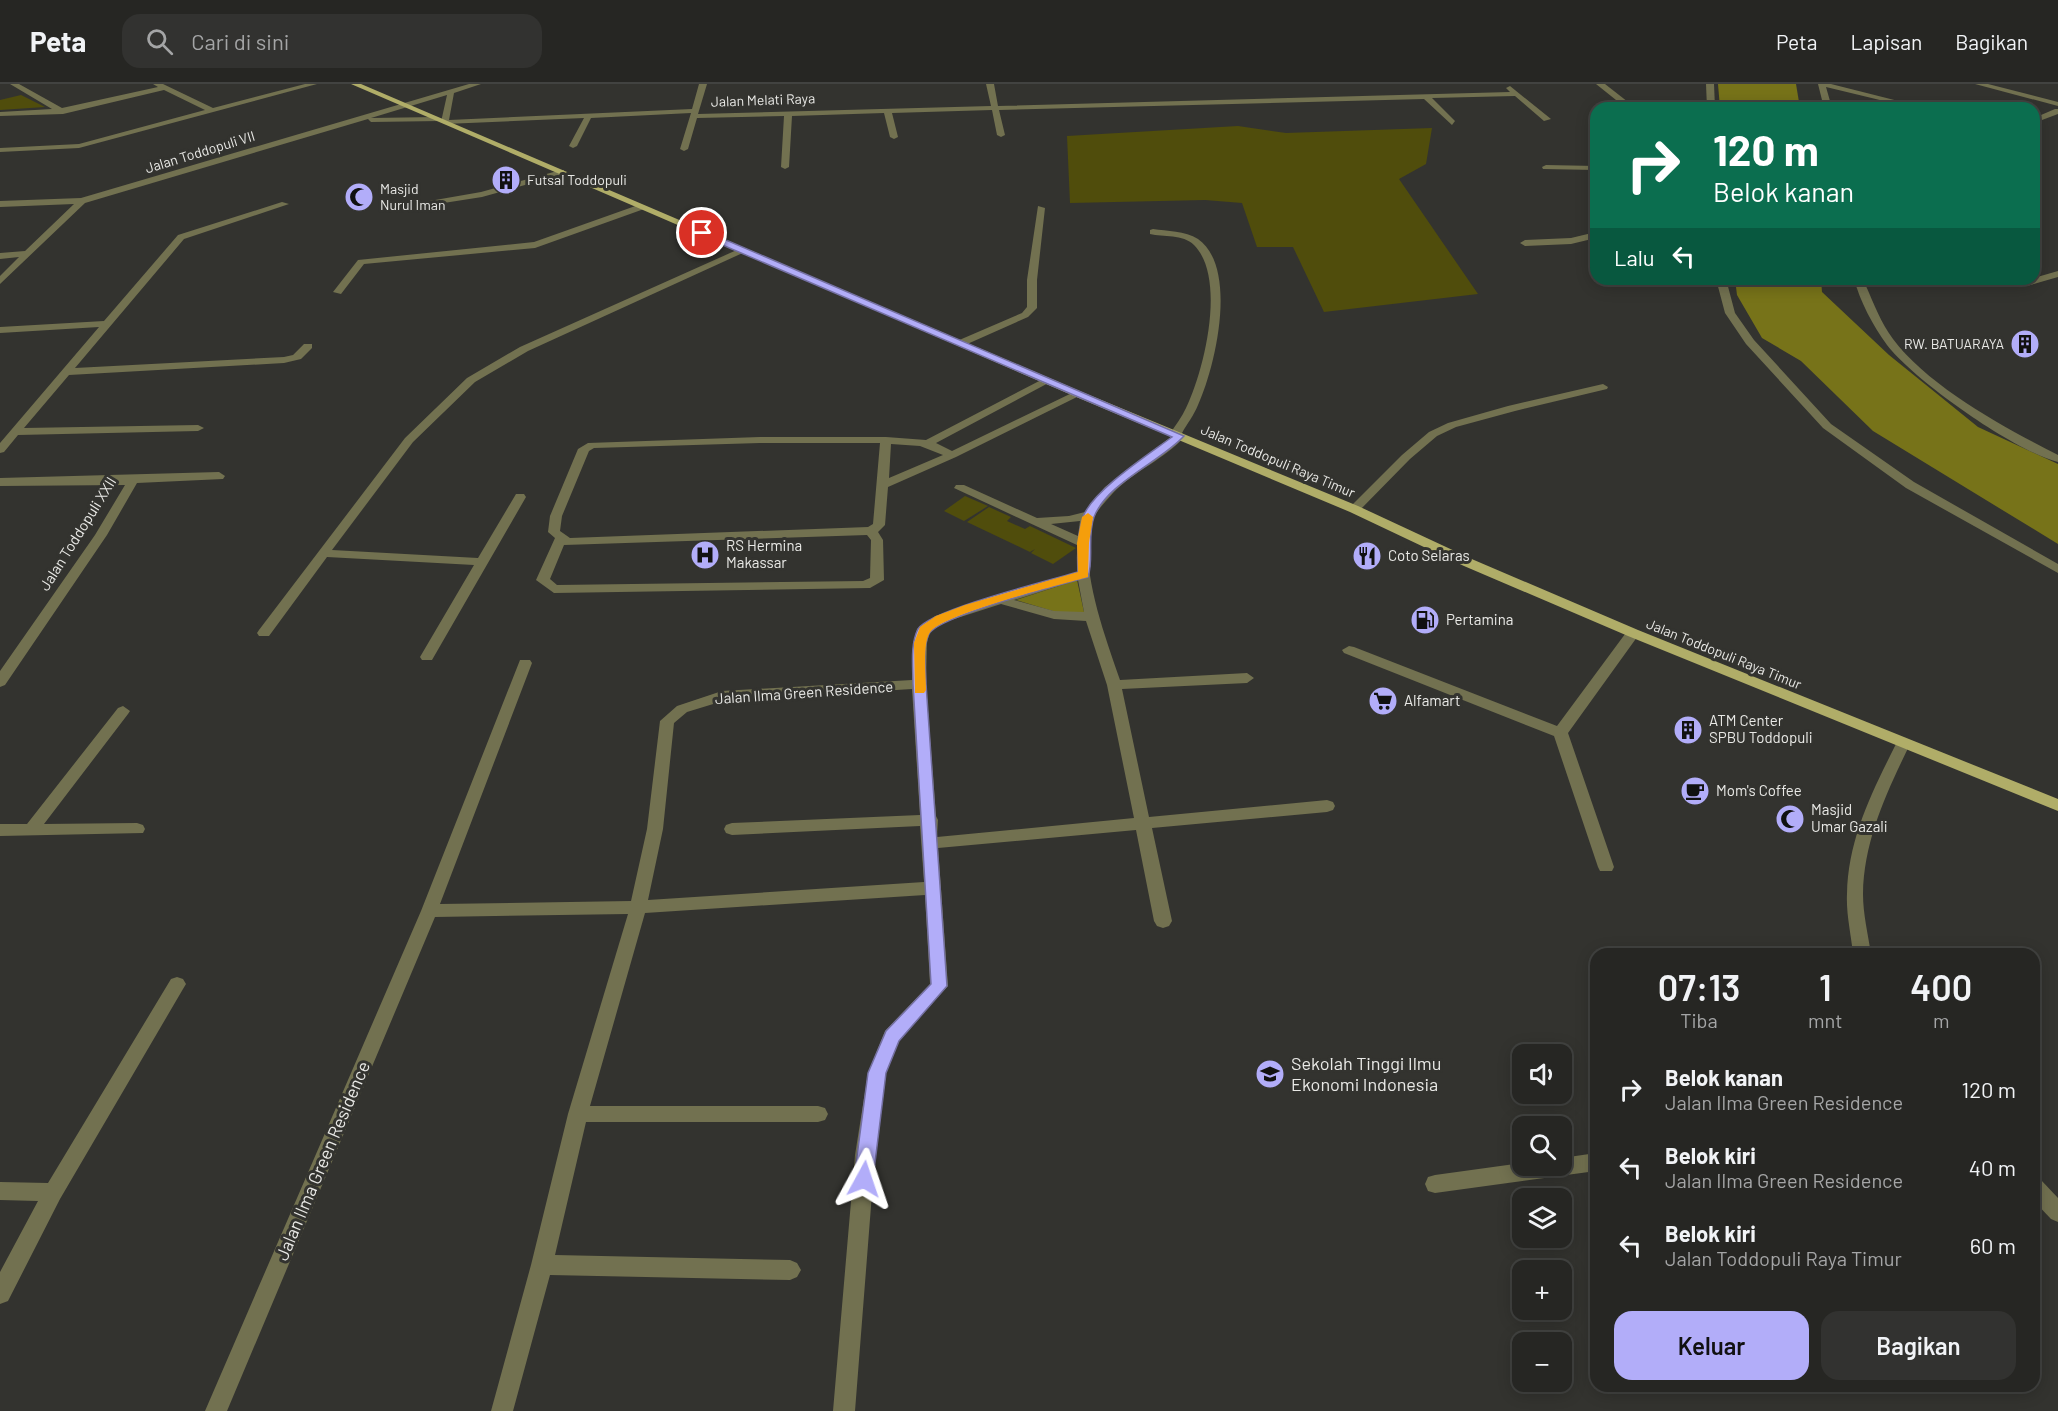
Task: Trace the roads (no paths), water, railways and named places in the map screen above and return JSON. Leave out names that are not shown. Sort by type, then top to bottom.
[{"type":"main road","name":"Jalan Toddopuli Raya Timur","points":[[355,84],[1078,394],[1354,509],[1469,563],[1633,633],[1903,744],[2058,804]]},
{"type":"street","points":[[14,84],[63,112]]},
{"type":"street","points":[[157,84],[213,111]]},
{"type":"street","points":[[0,150],[79,146],[313,84]]},
{"type":"street","name":"Jalan Toddopuli VII","points":[[0,204],[82,201],[477,84]]},
{"type":"street","points":[[684,149],[703,84]]},
{"type":"street","points":[[990,84],[1001,135]]},
{"type":"street","points":[[1506,84],[1547,119]]},
{"type":"street","points":[[1600,84],[1624,102]]},
{"type":"street","points":[[1710,84],[1711,102]]},
{"type":"street","points":[[1826,102],[1822,84],[1897,102]]},
{"type":"street","points":[[1979,84],[2058,104]]},
{"type":"street","points":[[0,114],[63,112],[165,88]]},
{"type":"street","points":[[441,121],[451,91]]},
{"type":"street","name":"Jalan Melati Raya","points":[[352,121],[441,121],[589,115],[788,112],[1383,93],[1426,96],[1516,94]]},
{"type":"street","points":[[1426,96],[1452,123]]},
{"type":"street","points":[[887,109],[894,137]]},
{"type":"street","points":[[2040,118],[2058,111]]},
{"type":"street","points":[[785,167],[788,112]]},
{"type":"street","points":[[573,146],[589,115]]},
{"type":"street","points":[[1546,166],[1590,168]]},
{"type":"street","points":[[399,207],[482,194],[561,172]]},
{"type":"street","points":[[0,281],[82,201]]},
{"type":"street","points":[[0,450],[181,237],[285,204]]},
{"type":"street","points":[[338,292],[361,262],[535,244],[641,207]]},
{"type":"street","points":[[962,343],[1025,315],[1032,308],[1032,280],[1041,208]]},
{"type":"street","points":[[1153,232],[1188,238],[1198,244],[1209,264],[1216,292],[1208,362],[1192,407],[1177,436],[1109,490],[1089,515],[1083,543],[1083,574],[1092,617],[1114,685],[1163,921]]},
{"type":"street","points":[[1524,243],[1571,241],[1590,236]]},
{"type":"street","points":[[264,633],[409,440],[471,380],[524,349],[742,251]]},
{"type":"street","points":[[0,256],[28,254]]},
{"type":"street","points":[[2040,279],[2058,274]]},
{"type":"street","points":[[1723,285],[1730,313],[1749,342],[1827,426],[1910,485],[2058,569]]},
{"type":"street","points":[[1861,285],[1871,309],[1897,350],[1957,400],[1993,424],[2058,459]]},
{"type":"street","points":[[0,330],[105,324]]},
{"type":"street","points":[[67,372],[284,360],[297,357],[308,346]]},
{"type":"street","points":[[930,442],[1049,380]]},
{"type":"street","points":[[1354,509],[1406,457],[1433,434],[1452,425],[1512,408],[1603,387]]},
{"type":"street","points":[[882,485],[952,455],[1078,394]]},
{"type":"street","points":[[16,432],[198,428]]},
{"type":"street","points":[[886,440],[879,525],[870,531],[567,542],[554,532],[556,516],[584,449],[592,445],[886,440],[930,442],[952,455]]},
{"type":"street","points":[[124,480],[219,476]]},
{"type":"street","name":"Jalan Toddopuli XXII","points":[[0,482],[124,480],[132,484],[0,682]]},
{"type":"street","points":[[960,488],[1083,543]]},
{"type":"street","points":[[427,657],[520,496]]},
{"type":"street","points":[[1034,521],[1069,520],[1089,515]]},
{"type":"street","points":[[561,538],[543,580],[554,589],[865,585],[877,580],[877,540],[870,531]]},
{"type":"street","points":[[323,553],[481,562]]},
{"type":"street","points":[[844,1411],[866,1155],[877,1073],[892,1036],[939,986],[931,888],[930,820],[919,684],[920,643],[924,629],[940,619],[1083,574]]},
{"type":"street","points":[[1000,600],[1054,615],[1092,617]]},
{"type":"street","points":[[1560,733],[1633,633]]},
{"type":"street","points":[[1349,650],[1560,733],[1606,867]]},
{"type":"street","name":"Jalan Ilma Green Residence","points":[[216,1411],[429,911],[525,663]]},
{"type":"street","points":[[1114,685],[1247,678]]},
{"type":"street","name":"Jalan Ilma Green Residence","points":[[502,1411],[542,1265],[578,1114],[638,907],[655,830],[667,721],[682,709],[722,696],[919,684]]},
{"type":"street","points":[[31,830],[123,711]]},
{"type":"street","points":[[1861,948],[1855,895],[1860,842],[1867,819],[1903,744]]},
{"type":"street","points":[[931,843],[1327,806]]},
{"type":"street","points":[[732,829],[930,820]]},
{"type":"street","points":[[0,830],[137,829]]},
{"type":"street","points":[[429,911],[638,907],[931,888]]},
{"type":"street","points":[[0,1294],[53,1192],[177,984]]},
{"type":"street","points":[[578,1114],[818,1114]]},
{"type":"street","points":[[1435,1184],[1590,1163]]},
{"type":"street","points":[[0,1191],[53,1192]]},
{"type":"street","points":[[2040,1193],[2058,1212]]},
{"type":"street","points":[[542,1265],[790,1270]]},
{"type":"place","name":"Futsal Toddopuli","points":[[506,180]]},
{"type":"place","name":"Masjid Nurul Iman","points":[[359,197]]},
{"type":"place","name":"RW. BATUARAYA","points":[[2025,344]]},
{"type":"place","name":"RS Hermina Makassar","points":[[705,555]]},
{"type":"place","name":"Coto Selaras","points":[[1367,556]]},
{"type":"place","name":"Pertamina","points":[[1425,620]]},
{"type":"place","name":"Alfamart","points":[[1383,701]]},
{"type":"place","name":"ATM Center SPBU Toddopuli","points":[[1688,730]]},
{"type":"place","name":"Mom's Coffee","points":[[1695,791]]},
{"type":"place","name":"Masjid Umar Gazali","points":[[1790,819]]},
{"type":"place","name":"Sekolah Tinggi Ilmu Ekonomi Indonesia","points":[[1270,1074]]}]
